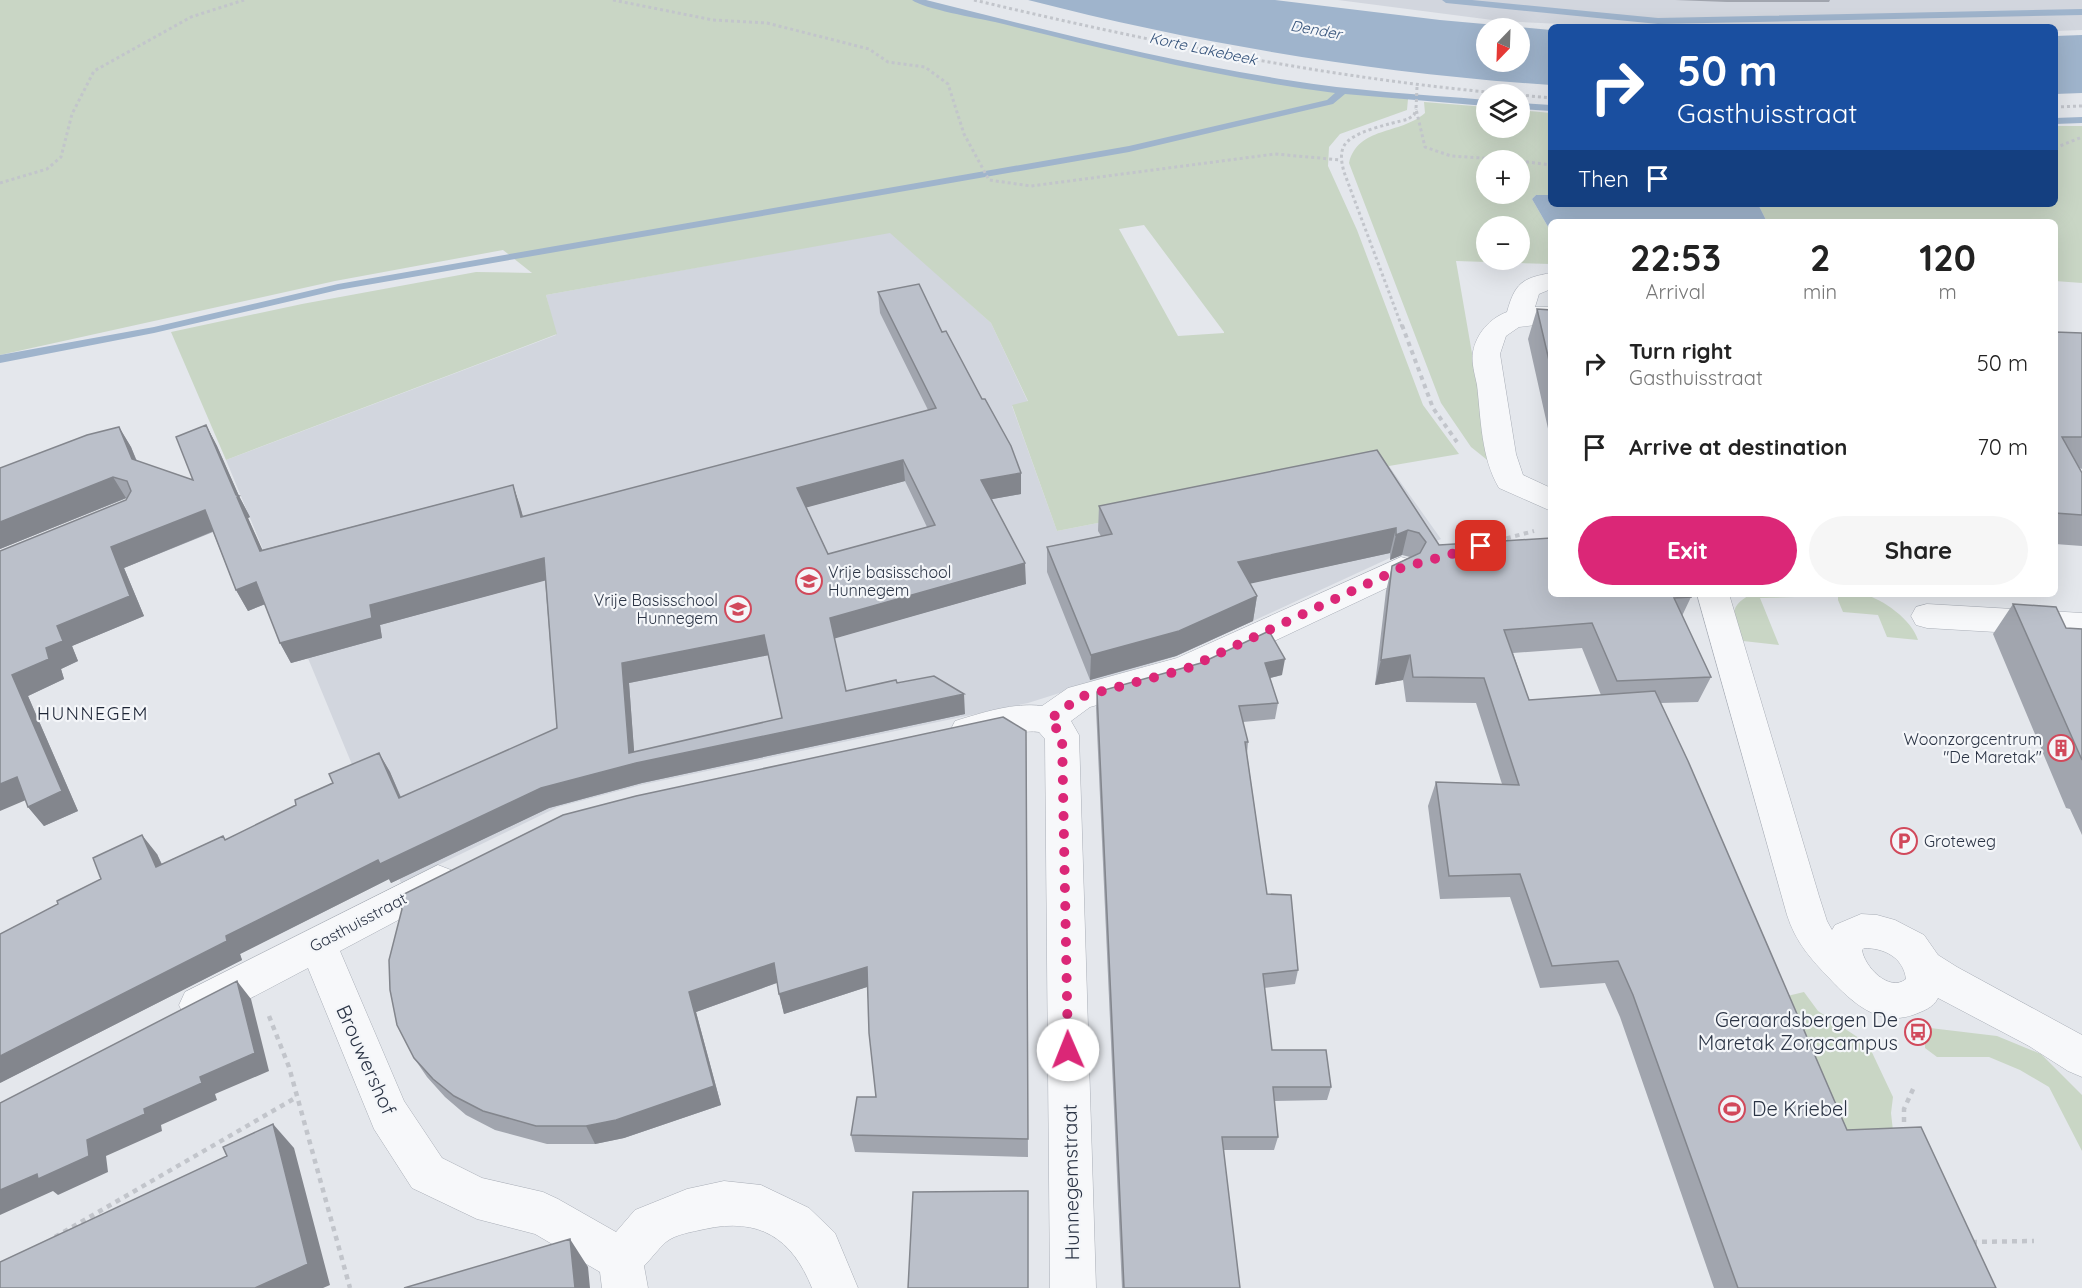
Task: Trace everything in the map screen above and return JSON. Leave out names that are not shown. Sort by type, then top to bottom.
[{"type":"street","points":[[1520,315],[1525,293],[1534,284],[1548,281]]},
{"type":"street","points":[[1548,315],[1520,315],[1498,327],[1489,338],[1486,354],[1501,454],[1510,480],[1548,499]]},
{"type":"street","points":[[934,739],[1028,717],[1049,720],[1080,697],[1186,669],[1401,568]]},
{"type":"street","points":[[1714,597],[1800,896],[1814,935],[1859,985],[1878,997],[1899,1001],[1920,981]]},
{"type":"street","points":[[1927,616],[2082,625]]},
{"type":"street","name":"Hunnegemstraat","points":[[1049,720],[1062,735],[1073,1288]]},
{"type":"street","name":"Gasthuisstraat","points":[[170,1020],[402,898],[472,865]]},
{"type":"street","points":[[1800,896],[1811,912],[1827,922],[1843,927],[1881,931],[1908,944],[1918,955],[1920,981]]},
{"type":"street","points":[[1845,969],[1841,957],[1842,946],[1847,937],[1856,932],[1868,930]]},
{"type":"street","name":"Brouwershof","points":[[318,944],[388,1116],[427,1173],[477,1198],[543,1214],[623,1274],[651,1226],[687,1211],[724,1203],[761,1207],[794,1223],[827,1269]]},
{"type":"street","points":[[1920,981],[1941,996],[1981,1003],[2013,1016],[2082,1058]]},
{"type":"path","points":[[0,183],[47,169],[61,157],[72,114],[94,71],[191,17],[244,0]]},
{"type":"path","points":[[613,0],[713,20],[767,23],[868,49],[888,62],[925,67],[948,84],[957,117],[978,166],[989,180],[1031,186],[1275,154],[1341,160]]},
{"type":"path","points":[[974,0],[1218,54],[1334,76],[1417,87],[1476,92]]},
{"type":"path","points":[[1417,87],[1414,115],[1352,138],[1342,151],[1341,160],[1433,408],[1459,445],[1482,464],[1510,480]]},
{"type":"path","points":[[1530,96],[1548,98]]},
{"type":"path","points":[[2058,107],[2082,106]]},
{"type":"path","points":[[1416,109],[1425,147],[1451,156],[1476,158]]},
{"type":"path","points":[[2058,147],[2082,137]]},
{"type":"path","points":[[1530,162],[1548,165]]},
{"type":"path","points":[[1481,546],[1502,538],[1542,531]]},
{"type":"path","points":[[280,1044],[350,1288]]},
{"type":"path","points":[[1905,1137],[1902,1115],[1905,1101],[1914,1087]]},
{"type":"path","points":[[51,1239],[297,1097]]},
{"type":"path","points":[[1961,1242],[2034,1240]]},
{"type":"shaded area","points":[[1338,0],[2082,0],[2082,30],[2058,31],[2058,24],[1530,22],[1530,18],[1477,18]]},
{"type":"shaded area","name":"Vrije basisschool Hunnegem","points":[[891,232],[991,323],[1028,402],[1012,406],[1057,531],[1389,466],[1441,539],[1415,551],[1392,557],[1177,656],[1028,703],[641,785],[558,807],[401,883],[226,460],[556,335],[546,295]]},
{"type":"green space","points":[[0,0],[916,0],[1038,30],[1222,70],[1408,99],[1407,110],[1340,134],[1329,147],[1328,166],[1357,230],[1423,405],[1459,454],[1057,531],[1012,405],[1028,401],[991,323],[890,233],[546,295],[557,334],[226,460],[171,332],[302,304],[476,272],[532,273],[503,250],[335,281],[0,355]],"holes":[[[1144,225],[1224,332],[1178,336],[1119,229]]]},
{"type":"green space","points":[[1424,102],[1476,106],[1476,138],[1530,138],[1530,111],[1548,113],[1548,195],[1536,195],[1532,199],[1548,227],[1548,264],[1530,263],[1530,216],[1476,216],[1476,262],[1456,261],[1491,463],[1471,447],[1441,403],[1349,163],[1354,151],[1361,143],[1381,132],[1404,125],[1425,113]]},
{"type":"green space","points":[[2058,126],[2082,126],[2082,283],[2058,281],[2058,219],[1766,219],[1760,207],[2058,207]]},
{"type":"green space","points":[[1746,597],[1795,597],[1760,598],[1779,645],[1743,641],[1734,614]]},
{"type":"green space","points":[[1838,597],[1871,597],[1879,600],[1896,611],[1910,625],[1918,640],[1887,637],[1878,615],[1843,612]]},
{"type":"green space","points":[[1804,992],[1818,1011],[1868,1044],[1893,1097],[1891,1113],[1893,1131],[1829,1151],[1766,1001]]},
{"type":"green space","points":[[1930,1028],[1997,1036],[2041,1054],[2082,1095],[2082,1151],[2049,1087],[2020,1070],[1989,1057],[1937,1057],[1925,1048],[1925,1032]]},
{"type":"water","name":"Dender","points":[[1028,0],[1275,0],[1476,23],[1476,72],[1530,72],[1530,28],[1548,30],[1548,85],[1419,73],[1222,43]]},
{"type":"water","points":[[2082,35],[2082,93],[2058,94],[2058,36]]},
{"type":"water","points":[[1536,195],[1548,195],[1548,207],[1760,207],[1766,219],[1548,219],[1548,227],[1532,199]]},
{"type":"building","points":[[919,284],[942,332],[946,331],[982,399],[985,399],[1011,446],[1021,473],[981,480],[1025,563],[830,618],[846,691],[896,680],[897,683],[934,676],[964,694],[636,763],[541,788],[380,864],[378,860],[226,936],[227,941],[0,1056],[0,934],[101,879],[93,858],[142,835],[156,867],[223,836],[225,840],[296,805],[295,800],[333,783],[329,774],[379,753],[399,798],[557,728],[544,558],[370,605],[372,618],[280,643],[256,582],[236,590],[205,510],[111,547],[130,596],[57,626],[63,641],[46,648],[49,659],[12,675],[62,791],[28,807],[17,777],[0,784],[0,551],[126,500],[131,491],[127,481],[113,477],[0,522],[0,468],[87,435],[119,427],[132,459],[193,480],[176,437],[206,425],[236,495],[239,496],[237,497],[260,551],[513,485],[521,517],[936,408],[878,292]],"holes":[[[903,460],[935,525],[828,554],[797,488]],[[764,635],[782,718],[629,753],[622,663]]]},
{"type":"building","points":[[1537,309],[1548,310],[1548,356]]},
{"type":"building","points":[[2058,332],[2082,333],[2082,437],[2062,437],[2082,473],[2082,515],[2058,513]]},
{"type":"building","points":[[1377,450],[1439,545],[1548,538],[1548,597],[1691,597],[1674,598],[1711,677],[1617,681],[1592,623],[1504,630],[1529,700],[1655,691],[1688,761],[1847,1130],[1921,1127],[1996,1288],[1738,1288],[1633,995],[1618,961],[1552,966],[1520,874],[1449,876],[1436,782],[1519,785],[1484,678],[1413,677],[1410,655],[1381,660],[1392,566],[1420,553],[1426,542],[1419,533],[1408,530],[1396,535],[1396,528],[1238,562],[1257,596],[1179,631],[1091,655],[1047,547],[1112,534],[1099,506]]},
{"type":"building","points":[[2013,604],[2056,607],[2066,628],[2082,629],[2082,760]]},
{"type":"building","points":[[1269,631],[1285,659],[1265,663],[1278,703],[1239,706],[1248,742],[1245,742],[1267,894],[1291,895],[1298,970],[1263,974],[1272,1050],[1326,1050],[1331,1087],[1273,1087],[1278,1137],[1222,1137],[1240,1288],[1124,1288],[1097,692],[1201,663]]},
{"type":"building","points":[[1003,717],[1026,731],[1028,1139],[851,1135],[857,1097],[876,1097],[869,1033],[867,967],[779,994],[774,963],[689,992],[714,1086],[616,1120],[586,1126],[536,1126],[483,1111],[454,1096],[433,1079],[414,1058],[397,1025],[390,990],[389,960],[402,909],[396,898],[563,815],[636,796]]},
{"type":"building","points":[[237,981],[255,1053],[200,1077],[202,1083],[144,1109],[145,1114],[87,1140],[89,1156],[38,1179],[37,1174],[0,1190],[0,1103]]},
{"type":"building","points":[[273,1124],[308,1264],[255,1288],[0,1288],[0,1262],[227,1156],[223,1147]]},
{"type":"building","points":[[1028,1191],[1028,1288],[908,1288],[913,1192]]},
{"type":"building","points":[[570,1239],[575,1288],[404,1288]]},
{"type":"waterway","name":"Korte Lakebeek","points":[[916,0],[1101,45],[1240,75],[1336,90],[1476,102]]},
{"type":"waterway","points":[[1446,0],[1658,21],[2082,12]]},
{"type":"waterway","points":[[0,359],[154,330],[338,287],[1129,149],[1330,102],[1342,91]]},
{"type":"waterway","name":"Korte Lakebeek","points":[[1530,107],[1548,108]]},
{"type":"waterway","name":"Korte Lakebeek","points":[[2058,121],[2082,120]]},
{"type":"place","name":"Vrije basisschool Hunnegem","points":[[809,581]]},
{"type":"place","name":"Vrije Basisschool Hunnegem","points":[[738,609]]},
{"type":"place","name":"Woonzorgcentrum \"De Maretak\"","points":[[2061,748]]},
{"type":"place","name":"Groteweg","points":[[1904,841]]},
{"type":"place","name":"Geraardsbergen De Maretak Zorgcampus","points":[[1918,1032]]},
{"type":"place","name":"De Kriebel","points":[[1732,1109]]},
{"type":"district","name":"HUNNEGEM","points":[[93,714]]},
{"type":"route","points":[[1068,1050],[1062,735],[1049,720],[1067,704],[1080,697],[1186,669],[1401,568],[1481,546]]}]
